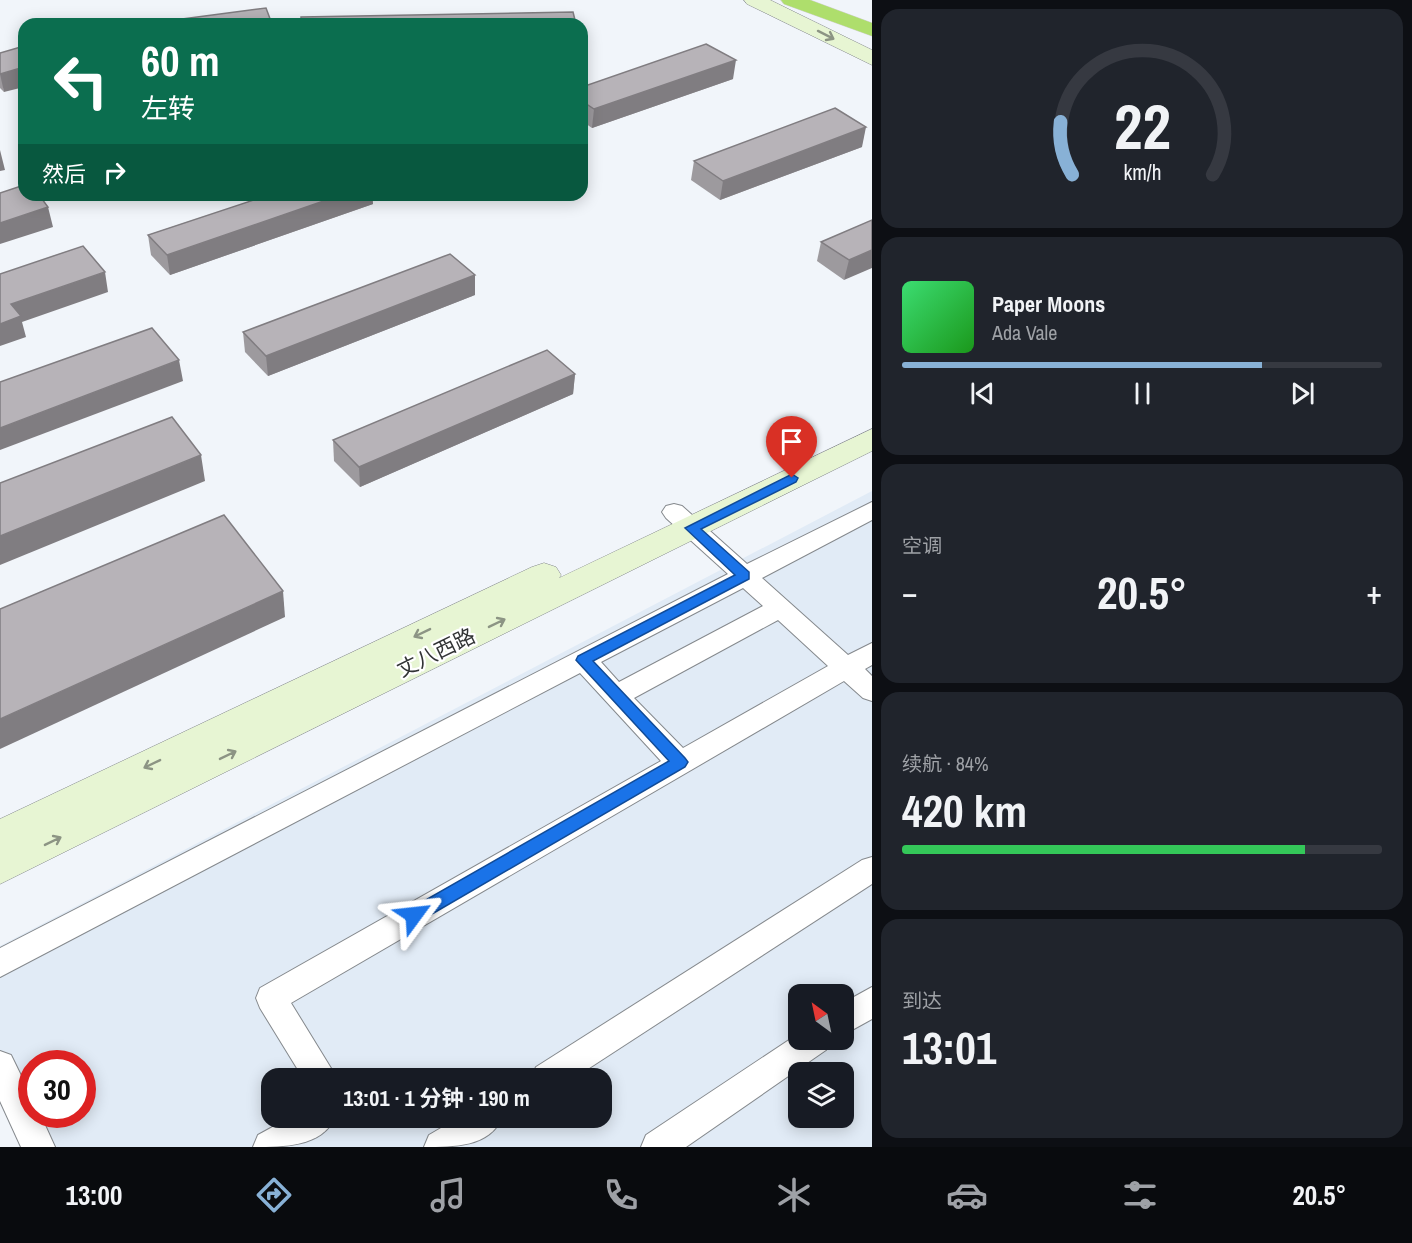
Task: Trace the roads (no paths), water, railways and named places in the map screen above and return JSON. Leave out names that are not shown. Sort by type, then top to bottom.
[{"type":"highway","points":[[790,8],[830,6],[872,17]]},
{"type":"highway","points":[[830,6],[872,30]]},
{"type":"street","points":[[735,0],[790,8]]},
{"type":"street","points":[[754,0],[790,8],[872,58]]},
{"type":"street","name":"丈八西路","points":[[0,867],[683,520],[872,416]]},
{"type":"street","name":"丈八西路","points":[[0,837],[683,520],[872,439]]},
{"type":"street","points":[[0,963],[872,510]]},
{"type":"street","points":[[683,520],[872,691]]},
{"type":"street","points":[[617,696],[780,608]]},
{"type":"street","points":[[315,1068],[270,998],[872,653]]},
{"type":"street","points":[[583,660],[680,762]]},
{"type":"street","points":[[563,1068],[872,869]]},
{"type":"street","points":[[854,1013],[872,1001]]},
{"type":"street","points":[[658,1147],[800,1050]]},
{"type":"street","points":[[0,1066],[38,1147]]},
{"type":"street","points":[[270,1147],[302,1128]]},
{"type":"street","points":[[441,1147],[470,1128]]}]
